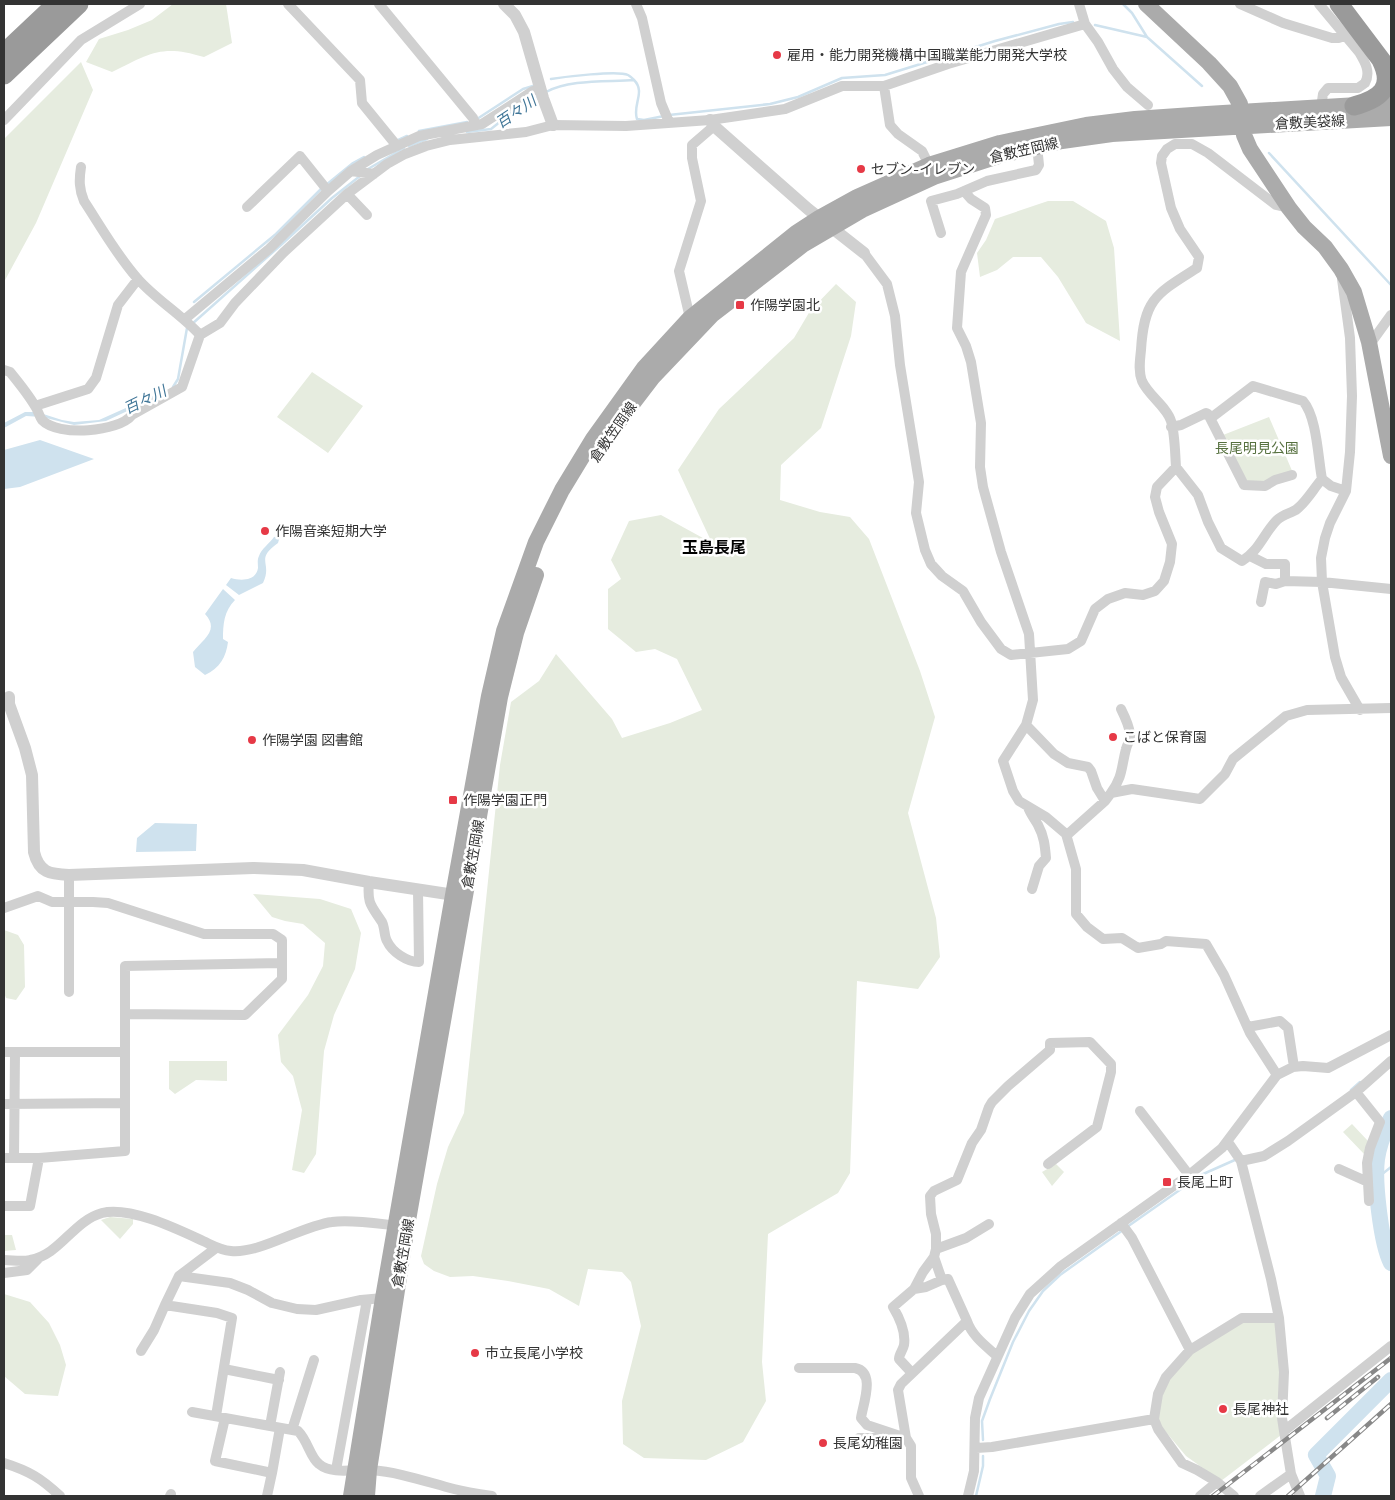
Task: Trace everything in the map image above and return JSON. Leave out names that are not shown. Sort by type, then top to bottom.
[{"type":"highway","points":[[4,53],[56,4]]},
{"type":"highway","points":[[4,75],[79,4]]},
{"type":"highway","points":[[1339,4],[1386,66],[1384,68],[1386,80],[1382,92],[1372,100],[1354,106]]},
{"type":"main road","points":[[1146,4],[1221,76],[1237,98],[1246,142],[1250,149],[1289,208],[1304,227],[1325,247],[1341,269],[1354,292],[1369,342],[1391,456]]},
{"type":"main road","name":"倉敷美袋線","points":[[1242,119],[1321,108],[1391,103]]},
{"type":"main road","name":"倉敷美袋線","points":[[1242,119],[1391,118]]},
{"type":"main road","name":"倉敷笠岡線","points":[[459,896],[500,697],[516,633],[546,546],[572,495],[602,444],[653,377],[712,315],[804,244],[825,222],[857,197],[929,165],[1000,143],[1060,129],[1135,119],[1242,119]]},
{"type":"main road","name":"倉敷笠岡線","points":[[351,1496],[362,1470],[401,1226],[459,896],[489,696],[504,631],[536,542],[562,490],[593,439],[644,368],[690,318],[796,233],[862,210],[934,177],[978,161],[1037,146],[1112,134],[1242,119]]},
{"type":"main road","name":"倉敷笠岡線","points":[[366,1496],[362,1470],[375,1299],[401,1226]]},
{"type":"street","points":[[4,120],[81,40],[140,4]]},
{"type":"street","points":[[288,4],[360,80],[362,103],[395,143]]},
{"type":"street","points":[[379,4],[479,126]]},
{"type":"street","points":[[504,4],[515,15],[524,32],[541,93],[553,125]]},
{"type":"street","points":[[636,4],[642,18],[661,103],[669,120]]},
{"type":"street","points":[[1079,4],[1085,24],[1098,42],[1113,69],[1127,87],[1148,105]]},
{"type":"street","points":[[1240,4],[1283,23],[1332,38],[1346,35]]},
{"type":"street","points":[[1319,4],[1346,35],[1364,60],[1368,79],[1362,87],[1358,88],[1328,88],[1323,94],[1321,108]]},
{"type":"street","points":[[4,370],[10,372],[36,407],[42,420],[64,430],[95,431],[128,420],[132,415],[182,387],[191,326],[275,243],[326,188],[354,172],[395,143],[419,136],[479,126],[526,132],[553,125],[626,126],[669,120],[712,123],[785,109],[842,86],[884,86],[948,64],[1085,24]]},
{"type":"street","points":[[884,86],[890,125],[893,131],[922,151],[929,165]]},
{"type":"street","points":[[81,167],[78,180],[84,201],[138,279],[191,326],[220,323],[235,304],[283,253],[347,194],[373,174],[387,164],[426,146],[450,140],[479,126],[533,91],[541,93]]},
{"type":"street","points":[[712,123],[825,222],[864,253],[887,284],[895,316],[900,366],[919,482],[916,514],[925,550],[931,564],[942,576],[963,591],[981,622],[1001,649],[1011,655],[1068,649],[1081,641],[1096,608],[1108,599],[1125,593],[1143,596],[1155,591],[1164,581],[1170,562],[1172,544],[1155,498],[1157,487],[1176,467]]},
{"type":"street","points":[[690,318],[679,271],[701,201],[692,158],[692,145],[712,123]]},
{"type":"street","points":[[1289,208],[1276,205],[1208,153],[1192,144],[1175,144],[1167,149],[1162,156],[1161,163],[1171,208],[1180,229],[1199,257],[1197,268],[1166,288],[1154,299],[1146,314],[1142,330],[1139,371],[1142,381],[1171,420],[1176,467],[1198,495],[1208,522],[1222,548],[1242,560],[1250,556],[1276,521],[1288,512],[1296,510],[1322,479]]},
{"type":"street","points":[[941,233],[931,200],[964,191],[987,181],[1036,170],[1038,165],[1037,146]]},
{"type":"street","points":[[247,207],[300,156],[326,188]]},
{"type":"street","points":[[354,172],[373,174]]},
{"type":"street","points":[[964,191],[971,199],[985,208],[986,215],[961,272],[957,328],[971,362],[980,414],[980,467],[983,487],[1001,552],[1029,634],[1031,654],[1033,700],[1026,725],[1003,761],[1013,791],[1019,801],[1058,826],[1067,835],[1076,869],[1076,914],[1088,927],[1103,939],[1122,938],[1138,948],[1166,942],[1206,944],[1224,975],[1248,1027],[1277,1075]]},
{"type":"street","points":[[347,194],[367,215]]},
{"type":"street","points":[[275,243],[283,253]]},
{"type":"street","points":[[1341,269],[1350,338],[1352,396],[1350,452],[1346,491],[1330,523],[1325,538],[1321,558],[1322,582],[1335,657],[1341,677],[1360,710]]},
{"type":"street","points":[[36,407],[88,388],[96,378],[118,305],[138,279]]},
{"type":"street","points":[[1369,342],[1373,340],[1391,315]]},
{"type":"street","points":[[1211,418],[1253,386],[1303,401],[1307,405],[1315,433],[1322,479],[1331,486],[1346,491]]},
{"type":"street","points":[[1172,427],[1181,425],[1206,413],[1208,414],[1244,485],[1265,486],[1275,480],[1292,475]]},
{"type":"street","points":[[1250,556],[1266,564],[1285,564],[1285,581]]},
{"type":"street","points":[[1261,602],[1265,582],[1276,584],[1285,581],[1322,582],[1391,589]]},
{"type":"street","points":[[9,697],[32,775],[34,852],[40,867],[52,874],[69,875],[253,868],[303,870],[459,896]]},
{"type":"street","points":[[1108,797],[1132,789],[1200,799],[1225,774],[1234,759],[1286,716],[1307,710],[1391,708]]},
{"type":"street","points":[[1067,835],[1108,797],[1120,777],[1130,738],[1128,722],[1121,709]]},
{"type":"street","points":[[1026,725],[1054,754],[1068,763],[1088,767],[1097,788],[1108,797]]},
{"type":"street","points":[[1028,807],[1045,841],[1046,858],[1039,866],[1032,889]]},
{"type":"street","points":[[69,875],[69,992]]},
{"type":"street","points":[[369,882],[368,897],[375,915],[382,923],[387,942],[398,954],[414,962],[419,962],[418,890]]},
{"type":"street","points":[[4,908],[38,896],[52,902],[108,903],[204,934],[273,934],[282,940],[282,980],[245,1015],[125,1014]]},
{"type":"street","points":[[15,1052],[9,1104],[9,1158],[39,1158],[125,1151],[125,966],[282,963]]},
{"type":"street","points":[[1248,1027],[1280,1021],[1288,1028],[1294,1067]]},
{"type":"street","points":[[968,1496],[974,1471],[976,1448],[975,1418],[979,1398],[1015,1318],[1030,1294],[1062,1266],[1189,1175],[1222,1148],[1277,1075],[1294,1067],[1328,1068],[1391,1035]]},
{"type":"street","points":[[942,1280],[935,1253],[936,1234],[931,1214],[930,1196],[934,1191],[957,1180],[992,1102],[1050,1050],[1050,1043],[1090,1042],[1110,1064],[1111,1072],[1097,1127],[1048,1164]]},
{"type":"street","points":[[4,1052],[125,1052]]},
{"type":"street","points":[[1239,1158],[1264,1156],[1306,1129],[1356,1092],[1391,1061]]},
{"type":"street","points":[[1356,1092],[1380,1122],[1370,1148],[1368,1163],[1369,1201]]},
{"type":"street","points":[[9,1104],[125,1103]]},
{"type":"street","points":[[1140,1111],[1189,1175]]},
{"type":"street","points":[[1228,1142],[1239,1158],[1257,1220],[1279,1318],[1284,1372],[1282,1418],[1291,1474],[1300,1496]]},
{"type":"street","points":[[4,1206],[30,1206],[39,1158]]},
{"type":"street","points":[[1339,1169],[1368,1182]]},
{"type":"street","points":[[4,1260],[30,1260],[40,1257],[57,1247],[88,1219],[102,1213],[118,1211],[136,1214],[216,1248],[233,1251],[251,1249],[333,1221],[401,1226]]},
{"type":"street","points":[[1122,1223],[1190,1350]]},
{"type":"street","points":[[912,1373],[898,1357],[904,1346],[904,1338],[900,1319],[893,1307],[914,1289],[935,1253],[989,1224]]},
{"type":"street","points":[[141,1352],[154,1330],[179,1276],[216,1248]]},
{"type":"street","points":[[4,1273],[27,1270],[40,1257]]},
{"type":"street","points":[[179,1276],[230,1283],[272,1303],[297,1309],[316,1310],[375,1299],[336,1470]]},
{"type":"street","points":[[914,1289],[926,1287],[942,1280],[948,1280],[970,1328],[997,1356]]},
{"type":"street","points":[[165,1305],[217,1312],[232,1318],[224,1369],[215,1462],[272,1473]]},
{"type":"street","points":[[1234,1496],[1218,1482],[1182,1463],[1158,1429],[1154,1419],[1156,1405],[1161,1386],[1175,1366],[1190,1350],[1242,1318],[1279,1318]]},
{"type":"street","points":[[919,1496],[912,1478],[912,1450],[906,1438],[898,1390],[899,1386],[967,1321]]},
{"type":"street","points":[[1284,1431],[1391,1346]]},
{"type":"street","points":[[292,1430],[314,1360]]},
{"type":"street","points":[[799,1368],[855,1368],[862,1370],[867,1377],[867,1384],[860,1418],[867,1425],[906,1438]]},
{"type":"street","points":[[224,1369],[279,1376],[272,1473],[267,1496]]},
{"type":"street","points":[[192,1412],[298,1431],[304,1437],[318,1463],[328,1469],[390,1472],[456,1493],[492,1496]]},
{"type":"street","points":[[976,1448],[992,1447],[1154,1419]]},
{"type":"street","points":[[859,1438],[906,1438]]},
{"type":"street","points":[[4,1463],[37,1476],[60,1496]]},
{"type":"street","points":[[1260,1496],[1291,1474]]},
{"type":"street","points":[[1200,1496],[1218,1482]]},
{"type":"green space","points":[[173,4],[226,4],[232,43],[204,57],[177,51],[156,52],[112,72],[86,62],[99,39],[152,20]]},
{"type":"green space","points":[[81,62],[93,90],[36,223],[4,282],[4,139]]},
{"type":"green space","points":[[1048,201],[1073,201],[1106,221],[1114,248],[1120,341],[1086,323],[1058,277],[1041,257],[1013,257],[997,270],[980,277],[977,253],[986,240],[995,219]]},
{"type":"green space","points":[[836,284],[856,302],[851,336],[821,428],[781,465],[780,500],[820,512],[850,517],[869,539],[920,671],[935,717],[908,813],[936,918],[940,957],[918,989],[857,981],[850,1173],[838,1193],[768,1234],[762,1362],[766,1401],[743,1442],[706,1460],[644,1458],[623,1444],[622,1401],[641,1326],[631,1282],[622,1272],[588,1269],[579,1306],[549,1289],[473,1276],[450,1277],[434,1271],[424,1264],[421,1256],[437,1184],[448,1147],[464,1113],[500,765],[511,702],[539,681],[556,654],[612,719],[622,738],[670,723],[702,710],[677,659],[655,649],[636,652],[608,629],[608,589],[621,579],[611,560],[629,521],[661,515],[712,543],[678,470],[719,409],[794,338],[810,311]]},
{"type":"green space","points":[[312,372],[363,406],[328,453],[277,417]]},
{"type":"green space","name":"長尾明見公園","points":[[1269,417],[1293,473],[1262,483],[1246,482],[1223,435]]},
{"type":"green space","points":[[253,894],[320,899],[351,909],[361,933],[355,969],[334,1015],[324,1051],[316,1154],[304,1173],[292,1170],[302,1110],[293,1076],[281,1062],[278,1035],[308,995],[323,966],[325,943],[303,924],[272,917]]},
{"type":"green space","points":[[4,930],[18,935],[24,945],[25,987],[16,1000],[6,998],[4,993]]},
{"type":"green space","points":[[169,1061],[227,1061],[227,1081],[196,1080],[175,1094],[169,1089]]},
{"type":"green space","points":[[1352,1124],[1368,1141],[1365,1155],[1343,1132]]},
{"type":"green space","points":[[1056,1164],[1064,1172],[1052,1186],[1042,1172]]},
{"type":"green space","points":[[110,1217],[133,1219],[133,1224],[120,1239],[101,1220]]},
{"type":"green space","points":[[4,1235],[12,1235],[16,1250],[4,1251]]},
{"type":"green space","points":[[4,1294],[30,1302],[49,1323],[60,1345],[66,1365],[58,1396],[25,1394],[4,1376]]},
{"type":"green space","points":[[1277,1319],[1281,1371],[1281,1435],[1221,1481],[1186,1456],[1161,1426],[1158,1415],[1161,1389],[1192,1352],[1245,1320]]},
{"type":"water","points":[[166,390],[168,392],[106,421],[74,425],[42,417],[26,416],[4,428],[4,423],[25,412],[37,412],[74,422],[99,420]]},
{"type":"water","points":[[40,440],[94,459],[20,487],[4,489],[4,450]]},
{"type":"water","points":[[280,536],[278,543],[267,553],[265,558],[266,576],[263,583],[239,595],[226,585],[231,578],[243,580],[251,578],[257,572],[260,553],[274,537]]},
{"type":"water","points":[[223,589],[235,600],[226,613],[224,623],[223,639],[228,642],[227,647],[224,657],[215,669],[205,675],[195,667],[193,652],[210,630],[211,625],[205,614]]},
{"type":"water","points":[[155,823],[197,824],[196,851],[136,852],[137,838]]},
{"type":"waterway","points":[[1123,4],[1132,13],[1147,37],[1202,86]]},
{"type":"waterway","name":"百々川","points":[[669,115],[770,104],[798,97],[842,78],[885,75],[995,41],[1073,22]]},
{"type":"waterway","name":"百々川","points":[[1095,25],[1147,37]]},
{"type":"waterway","points":[[551,79],[614,73],[628,75],[634,80]]},
{"type":"waterway","name":"百々川","points":[[546,92],[577,83],[634,80],[639,89],[636,109],[637,119],[644,120],[664,116]]},
{"type":"waterway","points":[[477,119],[523,89],[533,86]]},
{"type":"waterway","name":"百々川","points":[[467,132],[491,129],[520,106],[539,96]]},
{"type":"waterway","points":[[419,131],[467,122]]},
{"type":"waterway","points":[[396,141],[407,136]]},
{"type":"waterway","name":"百々川","points":[[409,146],[427,139]]},
{"type":"waterway","name":"百々川","points":[[368,169],[404,148]]},
{"type":"waterway","points":[[1269,153],[1391,285]]},
{"type":"waterway","points":[[326,185],[353,163],[364,157]]},
{"type":"waterway","name":"百々川","points":[[192,324],[332,198],[360,176]]},
{"type":"waterway","points":[[194,302],[276,234],[322,188]]},
{"type":"waterway","name":"百々川","points":[[173,387],[178,379],[187,328]]},
{"type":"waterway","points":[[1351,1090],[1360,1082]]},
{"type":"waterway","points":[[1391,1118],[1379,1148],[1376,1169],[1381,1228],[1391,1263]]},
{"type":"waterway","points":[[1127,1227],[1201,1175],[1237,1159]]},
{"type":"waterway","points":[[1376,1179],[1391,1167]]},
{"type":"waterway","points":[[983,1440],[982,1421],[1013,1342],[1029,1311],[1043,1291],[1060,1275],[1123,1230]]},
{"type":"waterway","points":[[1323,1496],[1328,1476],[1316,1455],[1391,1380]]},
{"type":"waterway","points":[[976,1496],[983,1466],[983,1456]]},
{"type":"railway","points":[[1213,1496],[1391,1358]]},
{"type":"railway","points":[[1327,1418],[1378,1377]]},
{"type":"railway","points":[[1288,1496],[1391,1404]]},
{"type":"place","name":"雇用・能力開発機構中国職業能力開発大学校","points":[[777,55]]},
{"type":"place","name":"セブン-イレブン","points":[[861,169]]},
{"type":"place","name":"作陽学園北","points":[[740,305]]},
{"type":"place","name":"作陽音楽短期大学","points":[[265,531]]},
{"type":"place","name":"こばと保育園","points":[[1113,737]]},
{"type":"place","name":"作陽学園 図書館","points":[[252,740]]},
{"type":"place","name":"作陽学園正門","points":[[453,800]]},
{"type":"place","name":"長尾上町","points":[[1167,1182]]},
{"type":"place","name":"市立長尾小学校","points":[[475,1353]]},
{"type":"place","name":"長尾神社","points":[[1223,1409]]},
{"type":"place","name":"長尾幼稚園","points":[[823,1443]]},
{"type":"district","name":"玉島長尾","points":[[714,547]]}]
